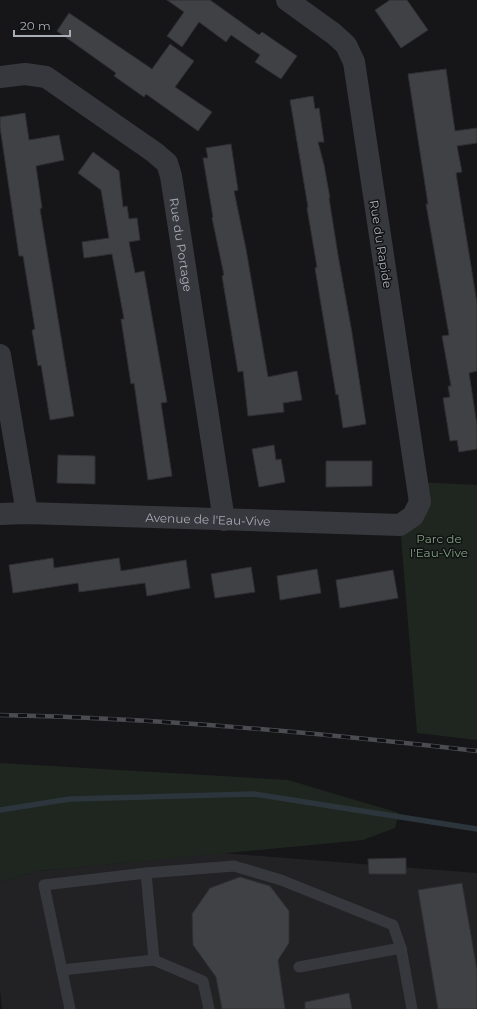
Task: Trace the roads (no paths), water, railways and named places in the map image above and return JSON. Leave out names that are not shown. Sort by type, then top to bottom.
[{"type":"street","name":"Rue du Rapide","points":[[287,0],[334,34],[346,45],[354,62],[420,502],[414,516]]},
{"type":"street","name":"Rue du Portage","points":[[0,77],[25,74],[46,77],[147,147],[167,163],[171,176],[224,520]]},
{"type":"street","points":[[0,355],[27,514]]},
{"type":"street","name":"Avenue de l'Eau-Vive","points":[[0,514],[400,525],[414,516]]},
{"type":"lane","points":[[70,1009],[44,885],[146,873],[234,866],[281,880],[393,925],[401,948],[412,1009]]},
{"type":"lane","points":[[146,873],[154,960]]},
{"type":"lane","points":[[299,966],[401,948]]},
{"type":"lane","points":[[62,970],[154,960],[203,981],[209,1009]]},
{"type":"waterway","points":[[0,810],[70,799],[254,794],[477,829]]},
{"type":"railway","points":[[0,715],[120,719],[239,727],[477,751]]},
{"type":"park label","name":"Parc de l'Eau-Vive","points":[[439,545]]}]
